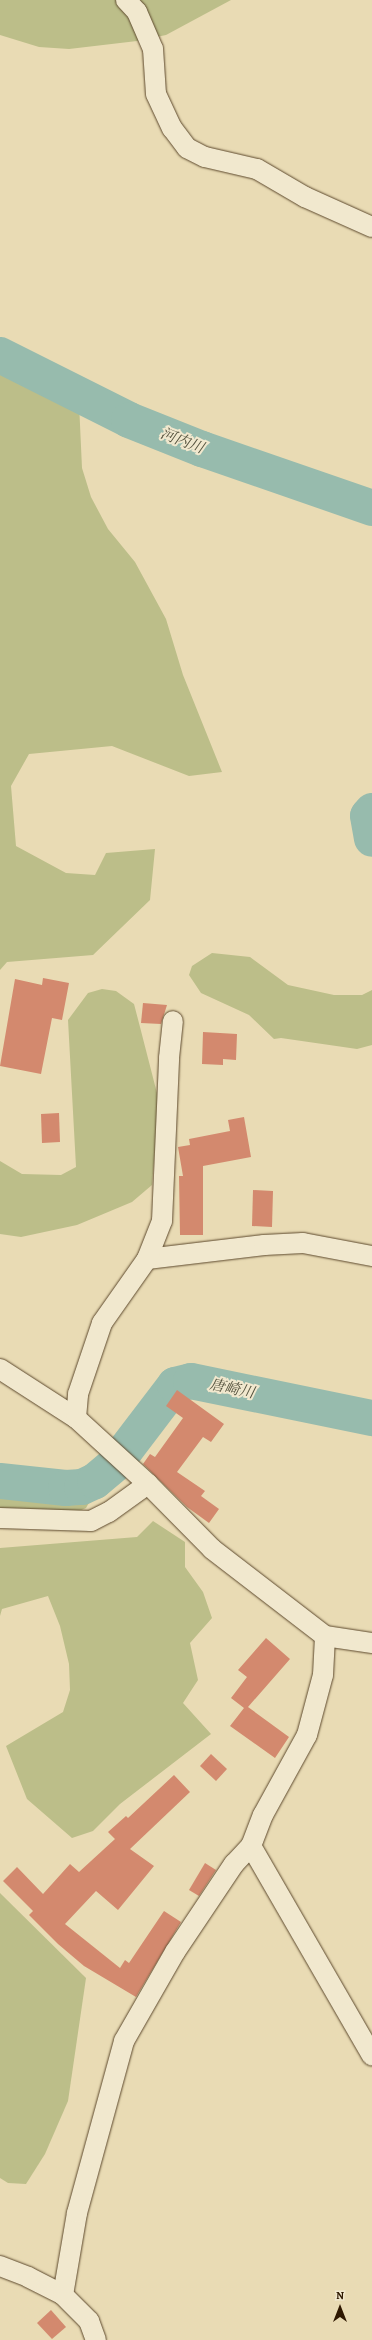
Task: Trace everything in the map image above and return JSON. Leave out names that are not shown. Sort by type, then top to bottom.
[{"type":"street","points":[[126,0],[137,12],[153,49],[156,94],[172,128],[188,148],[205,157],[257,169],[305,197],[372,227]]},
{"type":"street","points":[[76,1418],[78,1394],[102,1323],[147,1259],[162,1222],[169,1058],[173,1020]]},
{"type":"street","points":[[147,1259],[264,1244],[303,1243],[372,1256]]},
{"type":"street","points":[[0,1369],[76,1418],[148,1484],[212,1549],[325,1636],[372,1644]]},
{"type":"street","points":[[0,1518],[91,1521],[109,1512],[148,1484]]},
{"type":"street","points":[[63,2295],[77,2213],[124,2041],[175,1952],[234,1864],[251,1846],[263,1815],[307,1735],[323,1675],[325,1636]]},
{"type":"street","points":[[251,1846],[372,2056]]},
{"type":"street","points":[[0,2266],[28,2277],[63,2295],[89,2321],[96,2340]]},
{"type":"green space","points":[[0,0],[231,0],[166,35],[137,41],[69,49],[39,47],[0,35]]},
{"type":"green space","points":[[0,338],[79,403],[82,468],[91,497],[108,529],[135,562],[166,619],[183,675],[222,772],[189,776],[112,746],[29,754],[11,786],[16,846],[66,873],[95,875],[106,853],[155,849],[150,900],[93,955],[7,962],[0,970]]},
{"type":"green space","points":[[212,953],[250,957],[288,985],[334,995],[362,995],[372,990],[372,1045],[357,1049],[281,1038],[274,1039],[249,1015],[201,993],[189,975],[192,966]]},
{"type":"green space","points":[[102,989],[116,991],[134,1004],[159,1101],[152,1185],[132,1202],[77,1225],[21,1237],[0,1234],[0,1161],[22,1174],[61,1175],[76,1167],[68,1020],[88,993]]},
{"type":"green space","points":[[0,1488],[82,1492],[89,1495],[90,1501],[86,1508],[79,1511],[0,1508]]},
{"type":"green space","points":[[153,1521],[185,1542],[185,1567],[203,1592],[212,1618],[190,1643],[198,1680],[183,1703],[211,1734],[120,1804],[93,1831],[72,1838],[27,1799],[6,1746],[63,1712],[70,1690],[69,1664],[60,1626],[48,1596],[2,1609],[0,1616],[0,1548],[137,1537]]},
{"type":"green space","points":[[0,1893],[86,1978],[68,2101],[45,2154],[26,2184],[8,2183],[0,2178]]},
{"type":"building","points":[[43,978],[69,983],[62,1020],[52,1018],[41,1074],[0,1066],[15,979],[42,985]]},
{"type":"building","points":[[143,1003],[167,1005],[161,1024],[141,1023]]},
{"type":"building","points":[[203,1032],[237,1034],[236,1060],[223,1059],[223,1065],[202,1064]]},
{"type":"building","points":[[59,1113],[60,1142],[42,1143],[41,1114]]},
{"type":"building","points":[[244,1117],[251,1157],[203,1166],[203,1235],[180,1235],[179,1176],[183,1176],[178,1147],[190,1145],[189,1139],[230,1131],[228,1120]]},
{"type":"building","points":[[253,1190],[273,1191],[272,1227],[252,1226]]},
{"type":"building","points":[[177,1390],[224,1424],[211,1442],[203,1437],[177,1472],[205,1491],[201,1496],[219,1509],[209,1523],[187,1507],[143,1464],[150,1454],[155,1457],[183,1418],[166,1406]]},
{"type":"building","points":[[266,1638],[290,1659],[248,1707],[289,1737],[275,1758],[230,1726],[244,1708],[231,1698],[247,1677],[238,1670]]},
{"type":"building","points":[[211,1754],[227,1769],[216,1781],[200,1766]]},
{"type":"building","points":[[174,1775],[190,1792],[130,1849],[154,1866],[118,1910],[96,1891],[65,1924],[120,1968],[125,1960],[129,1963],[164,1911],[181,1922],[136,1997],[84,1966],[58,1944],[29,1915],[33,1911],[3,1881],[17,1867],[43,1894],[70,1864],[79,1872],[115,1839],[108,1832],[126,1816],[128,1818]]},
{"type":"building","points":[[205,1863],[216,1870],[199,1896],[189,1890]]},
{"type":"building","points":[[51,2310],[66,2327],[52,2339],[37,2323]]},
{"type":"waterway","name":"河内川","points":[[0,355],[129,420],[202,449],[372,508]]},
{"type":"waterway","name":"河内川","points":[[372,811],[368,816],[372,839]]},
{"type":"waterway","name":"唐崎川","points":[[124,1452],[175,1385],[191,1381],[372,1418]]},
{"type":"waterway","name":"唐崎川","points":[[0,1481],[66,1488],[82,1487],[95,1481],[115,1464]]}]
